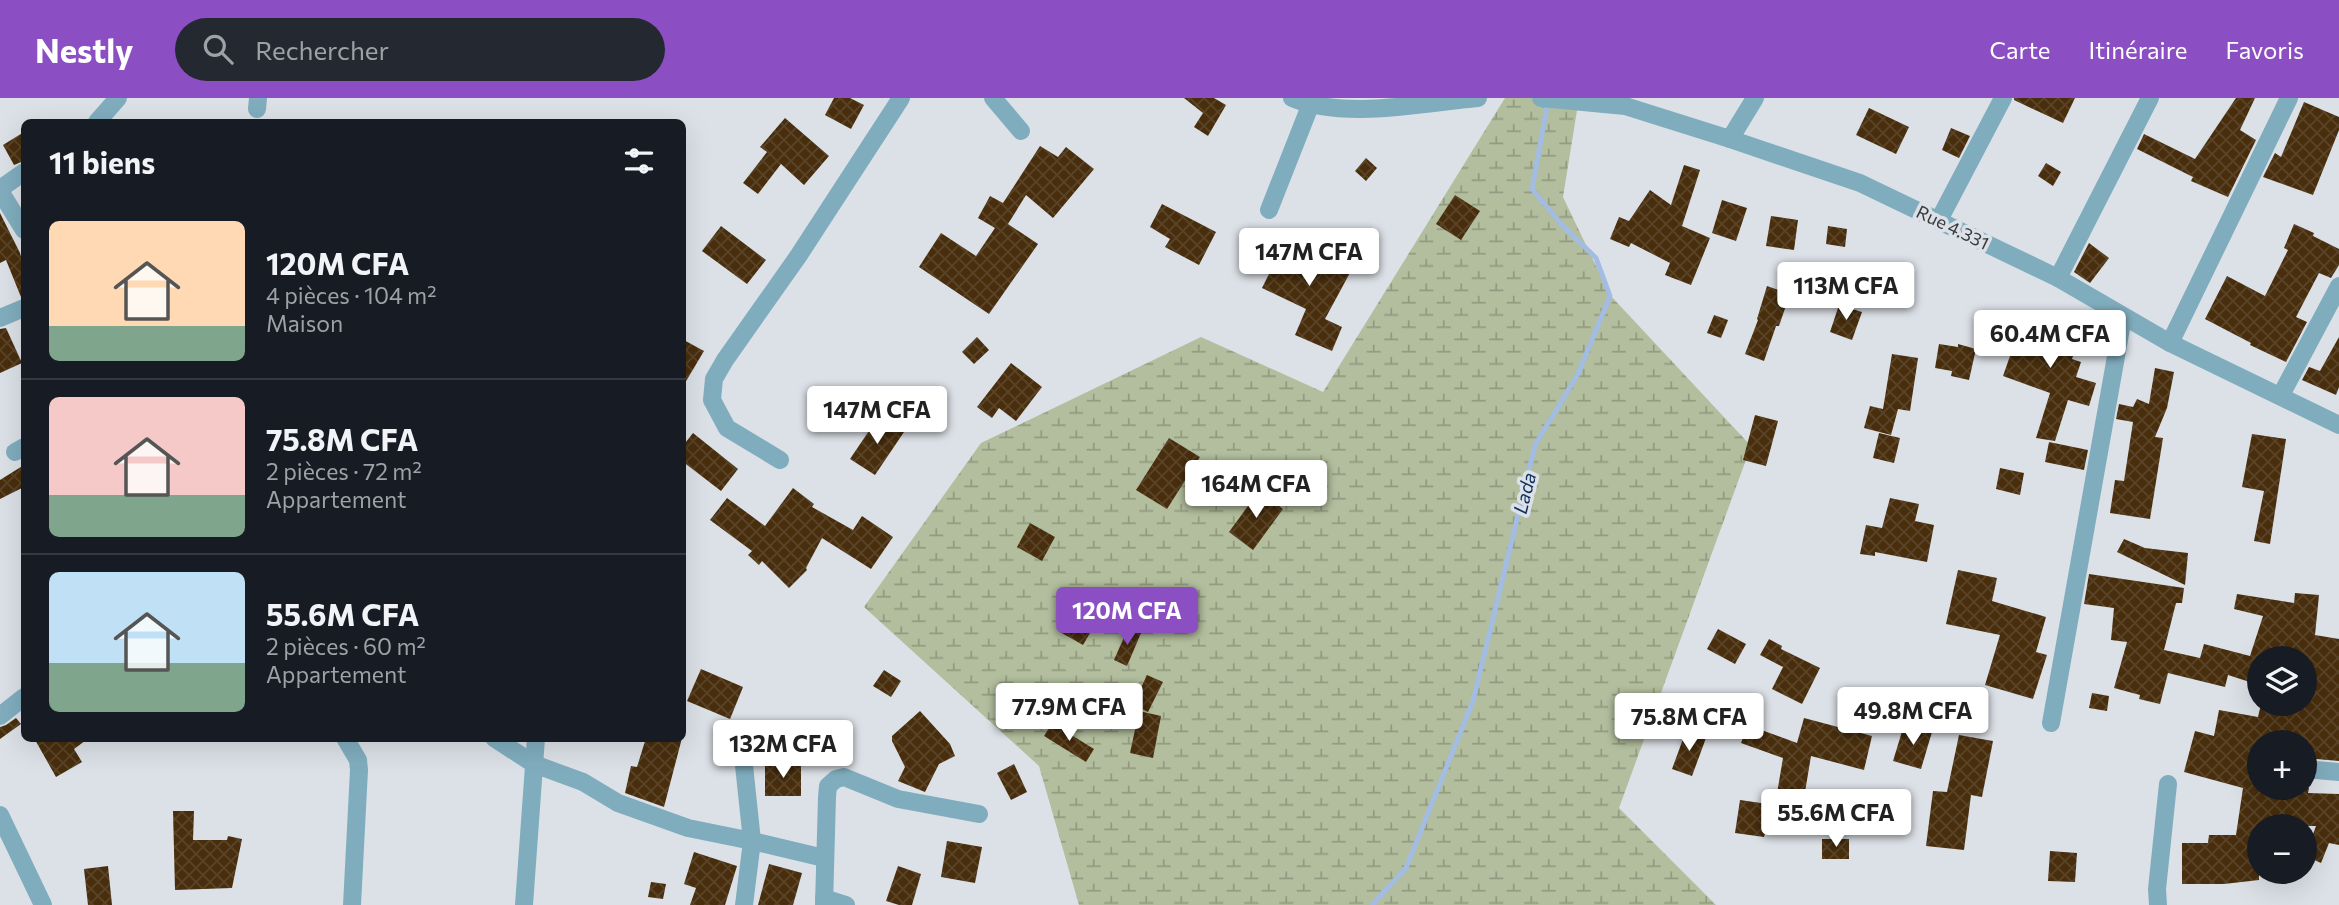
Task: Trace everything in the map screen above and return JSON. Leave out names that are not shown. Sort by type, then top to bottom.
[{"type":"street","points":[[100,119],[118,98]]},
{"type":"street","points":[[780,460],[727,428],[712,400],[714,379],[901,98]]},
{"type":"street","points":[[993,98],[1021,131]]},
{"type":"street","points":[[1292,98],[1310,106],[1349,110],[1478,98]]},
{"type":"street","name":"Rue 4.331","points":[[1541,98],[1625,106],[1860,183],[2058,278],[2170,343],[2339,425]]},
{"type":"street","points":[[1730,139],[1755,98]]},
{"type":"street","points":[[1939,220],[2003,98]]},
{"type":"street","points":[[2058,278],[2150,98]]},
{"type":"street","points":[[2170,343],[2289,98]]},
{"type":"street","points":[[1269,210],[1310,106]]},
{"type":"street","points":[[21,174],[0,190],[21,225]]},
{"type":"street","points":[[2281,395],[2339,286]]},
{"type":"street","points":[[0,318],[21,308]]},
{"type":"street","points":[[2051,723],[2123,317]]},
{"type":"street","points":[[0,716],[21,699]]},
{"type":"street","points":[[741,737],[752,841],[744,905]]},
{"type":"street","points":[[347,742],[358,760],[359,770],[352,905]]},
{"type":"street","points":[[500,742],[534,764],[583,782],[618,803],[688,828],[824,859]]},
{"type":"street","points":[[524,905],[536,742]]},
{"type":"street","points":[[2317,770],[2339,772]]},
{"type":"street","points":[[846,905],[824,902],[828,786],[836,779],[844,777],[898,799],[979,814]]},
{"type":"street","points":[[2158,905],[2157,889],[2168,784]]},
{"type":"street","points":[[0,815],[43,905]]},
{"type":"green space","points":[[1505,98],[1579,98],[1563,197],[1610,295],[1751,446],[1619,808],[1716,905],[1079,905],[1039,766],[864,607],[981,443],[1201,337],[1323,392]]},
{"type":"building","points":[[834,98],[850,98],[864,105],[851,129],[825,115]]},
{"type":"building","points":[[1184,98],[1214,98],[1226,105],[1208,136],[1194,127],[1203,113]]},
{"type":"building","points":[[2014,98],[2075,98],[2063,123]]},
{"type":"building","points":[[2236,98],[2255,98],[2240,130],[2256,140],[2228,197],[2191,181],[2193,177],[2137,149],[2144,134],[2195,159]]},
{"type":"building","points":[[2304,102],[2339,117],[2339,130],[2313,195],[2263,177],[2275,153],[2281,157]]},
{"type":"building","points":[[1869,108],[1909,127],[1896,154],[1856,135]]},
{"type":"building","points":[[785,118],[829,156],[804,185],[781,164],[758,194],[743,183],[767,152],[760,147]]},
{"type":"building","points":[[1951,128],[1970,136],[1959,158],[1942,150]]},
{"type":"building","points":[[21,134],[21,162],[14,165],[3,145]]},
{"type":"building","points":[[1040,146],[1058,157],[1066,147],[1094,169],[1053,218],[1026,195],[1008,224],[1038,244],[989,314],[919,267],[941,233],[976,256],[995,228],[978,218],[990,196],[1003,203]]},
{"type":"building","points":[[1366,158],[1377,168],[1366,181],[1355,171]]},
{"type":"building","points":[[2046,163],[2061,172],[2053,186],[2038,176]]},
{"type":"building","points":[[1684,165],[1700,170],[1682,226],[1710,238],[1691,285],[1665,275],[1670,263],[1631,243],[1629,247],[1610,239],[1619,217],[1629,221],[1650,190],[1671,205]]},
{"type":"building","points":[[1455,195],[1480,211],[1461,240],[1436,224]]},
{"type":"building","points":[[1722,200],[1747,208],[1736,241],[1712,233]]},
{"type":"building","points":[[1162,204],[1216,232],[1199,265],[1165,247],[1170,239],[1150,227]]},
{"type":"building","points":[[0,213],[21,257],[21,297],[6,260],[0,263]]},
{"type":"building","points":[[1771,216],[1798,220],[1794,250],[1766,246]]},
{"type":"building","points":[[2294,224],[2339,249],[2339,265],[2331,278],[2319,273],[2296,317],[2307,322],[2286,362],[2205,319],[2227,276],[2265,296],[2288,250],[2284,248]]},
{"type":"building","points":[[721,226],[766,260],[747,284],[702,251]]},
{"type":"building","points":[[1828,226],[1847,229],[1845,247],[1826,244]]},
{"type":"building","points":[[1289,234],[1352,269],[1325,319],[1342,327],[1332,351],[1295,335],[1306,309],[1262,288]]},
{"type":"building","points":[[2089,243],[2109,258],[2090,283],[2074,272]]},
{"type":"building","points":[[1767,286],[1790,294],[1764,361],[1745,354]]},
{"type":"building","points":[[1839,305],[1862,312],[1852,340],[1830,332]]},
{"type":"building","points":[[1714,315],[1728,320],[1721,338],[1707,333]]},
{"type":"building","points":[[2065,317],[2084,323],[2072,359],[2081,362],[2076,377],[2096,383],[2089,406],[2068,400],[2055,441],[2036,438],[2050,393],[2003,376],[2023,319],[2060,332]]},
{"type":"building","points":[[6,328],[21,363],[0,373],[0,329]]},
{"type":"building","points":[[977,337],[989,350],[974,364],[962,352]]},
{"type":"building","points":[[2339,337],[2339,387],[2336,395],[2302,380],[2309,367],[2320,371]]},
{"type":"building","points":[[686,341],[704,351],[686,381]]},
{"type":"building","points":[[1939,344],[1958,347],[1958,344],[1976,349],[1969,380],[1951,376],[1952,371],[1935,368]]},
{"type":"building","points":[[1892,354],[1918,358],[1910,411],[1898,409],[1891,435],[1864,428],[1870,406],[1883,409]]},
{"type":"building","points":[[1011,363],[1042,387],[1016,421],[999,408],[992,418],[977,407]]},
{"type":"building","points":[[2155,368],[2174,372],[2167,408],[2155,437],[2163,438],[2150,519],[2110,513],[2115,480],[2124,481],[2133,422],[2116,419],[2119,404],[2133,407],[2137,399],[2149,404]]},
{"type":"building","points":[[1755,415],[1778,421],[1766,466],[1743,460]]},
{"type":"building","points":[[879,416],[904,432],[875,475],[850,459]]},
{"type":"building","points":[[693,433],[738,469],[721,491],[686,464],[686,442]]},
{"type":"building","points":[[1879,433],[1900,438],[1894,463],[1873,458]]},
{"type":"building","points":[[2252,434],[2286,439],[2270,544],[2254,541],[2264,491],[2242,487]]},
{"type":"building","points":[[1169,438],[1200,457],[1167,509],[1136,490]]},
{"type":"building","points":[[2049,442],[2088,450],[2084,470],[2045,462]]},
{"type":"building","points":[[21,467],[21,488],[0,499],[0,480]]},
{"type":"building","points":[[2000,468],[2024,473],[2020,495],[1996,489]]},
{"type":"building","points":[[793,488],[814,504],[812,507],[853,530],[862,516],[893,537],[871,569],[822,538],[807,570],[789,588],[762,561],[759,565],[748,555],[752,551],[710,520],[727,498],[765,526]]},
{"type":"building","points":[[1259,491],[1283,509],[1253,550],[1229,532]]},
{"type":"building","points":[[1890,498],[1919,504],[1915,521],[1934,525],[1927,562],[1875,552],[1875,556],[1860,554],[1866,525],[1882,528]]},
{"type":"building","points":[[1030,523],[1055,537],[1042,561],[1017,547]]},
{"type":"building","points":[[2124,539],[2145,548],[2188,553],[2185,585],[2117,552]]},
{"type":"building","points":[[1958,570],[1997,578],[1992,601],[2046,617],[2036,652],[2047,655],[2033,699],[1985,685],[2000,635],[1946,624]]},
{"type":"building","points":[[2089,574],[2184,588],[2182,603],[2176,603],[2164,650],[2200,658],[2204,644],[2247,655],[2247,681],[2228,675],[2225,687],[2168,673],[2160,704],[2139,699],[2140,695],[2114,688],[2127,642],[2111,640],[2114,608],[2084,604]]},
{"type":"building","points":[[2295,593],[2319,595],[2315,635],[2339,639],[2339,761],[2317,759],[2317,730],[2247,730],[2247,800],[2317,800],[2317,793],[2339,794],[2339,845],[2329,843],[2321,863],[2317,861],[2317,814],[2247,814],[2247,881],[2182,884],[2182,843],[2208,843],[2209,835],[2236,835],[2243,788],[2184,772],[2195,731],[2214,736],[2219,710],[2258,717],[2317,716],[2317,646],[2253,646],[2263,616],[2234,609],[2237,594],[2294,603]]},
{"type":"building","points":[[1077,603],[1100,616],[1083,645],[1060,632]]},
{"type":"building","points":[[1128,628],[1141,633],[1127,666],[1114,660]]},
{"type":"building","points":[[1718,629],[1746,644],[1735,664],[1707,649]]},
{"type":"building","points":[[1769,639],[1782,646],[1781,649],[1820,668],[1802,704],[1772,689],[1783,667],[1760,655]]},
{"type":"building","points":[[701,669],[743,687],[730,719],[687,701]]},
{"type":"building","points":[[884,670],[901,681],[891,697],[873,686]]},
{"type":"building","points":[[1147,675],[1163,682],[1148,712],[1133,705]]},
{"type":"building","points":[[2092,693],[2109,696],[2107,711],[2089,708]]},
{"type":"building","points":[[920,711],[950,744],[955,756],[939,764],[925,792],[898,781],[905,767],[892,741],[892,736]]},
{"type":"building","points":[[1139,711],[1161,716],[1153,758],[1130,753]]},
{"type":"building","points":[[16,718],[21,724],[0,739],[0,727]]},
{"type":"building","points":[[1804,718],[1872,736],[1864,770],[1811,756],[1803,804],[1791,802],[1788,835],[1765,833],[1764,837],[1735,833],[1740,800],[1775,805],[1783,758],[1741,743],[1748,725],[1797,743]]},
{"type":"building","points":[[1052,723],[1094,749],[1086,762],[1044,736]]},
{"type":"building","points":[[1904,725],[1932,732],[1921,769],[1893,761]]},
{"type":"building","points":[[1686,731],[1706,738],[1692,776],[1672,769]]},
{"type":"building","points":[[1959,735],[1993,741],[1982,797],[1971,795],[1964,850],[1926,846],[1933,791],[1947,792]]},
{"type":"building","points":[[36,742],[84,742],[74,749],[82,762],[56,777]]},
{"type":"building","points":[[645,742],[681,742],[664,807],[625,793],[631,766],[637,767]]},
{"type":"building","points":[[1014,764],[1027,792],[1011,800],[997,773]]},
{"type":"building","points":[[765,765],[801,765],[801,796],[765,796]]},
{"type":"building","points":[[173,811],[194,811],[193,840],[227,840],[228,836],[242,839],[232,888],[175,890]]},
{"type":"building","points":[[1822,839],[1849,839],[1849,859],[1822,859]]},
{"type":"building","points":[[947,841],[982,847],[975,883],[941,877]]},
{"type":"building","points":[[2050,851],[2077,853],[2075,882],[2048,881]]},
{"type":"building","points":[[694,852],[737,866],[725,905],[690,905],[696,888],[684,884]]},
{"type":"building","points":[[769,864],[802,873],[793,905],[758,905]]},
{"type":"building","points":[[108,866],[112,905],[88,905],[84,869]]},
{"type":"building","points":[[898,866],[921,874],[912,905],[886,901]]},
{"type":"building","points":[[651,882],[666,884],[663,899],[648,897]]},
{"type":"waterway","name":"Lada","points":[[1372,905],[1406,868],[1473,701],[1535,445],[1578,374],[1610,296],[1596,258],[1562,225],[1532,189],[1548,101]]}]
